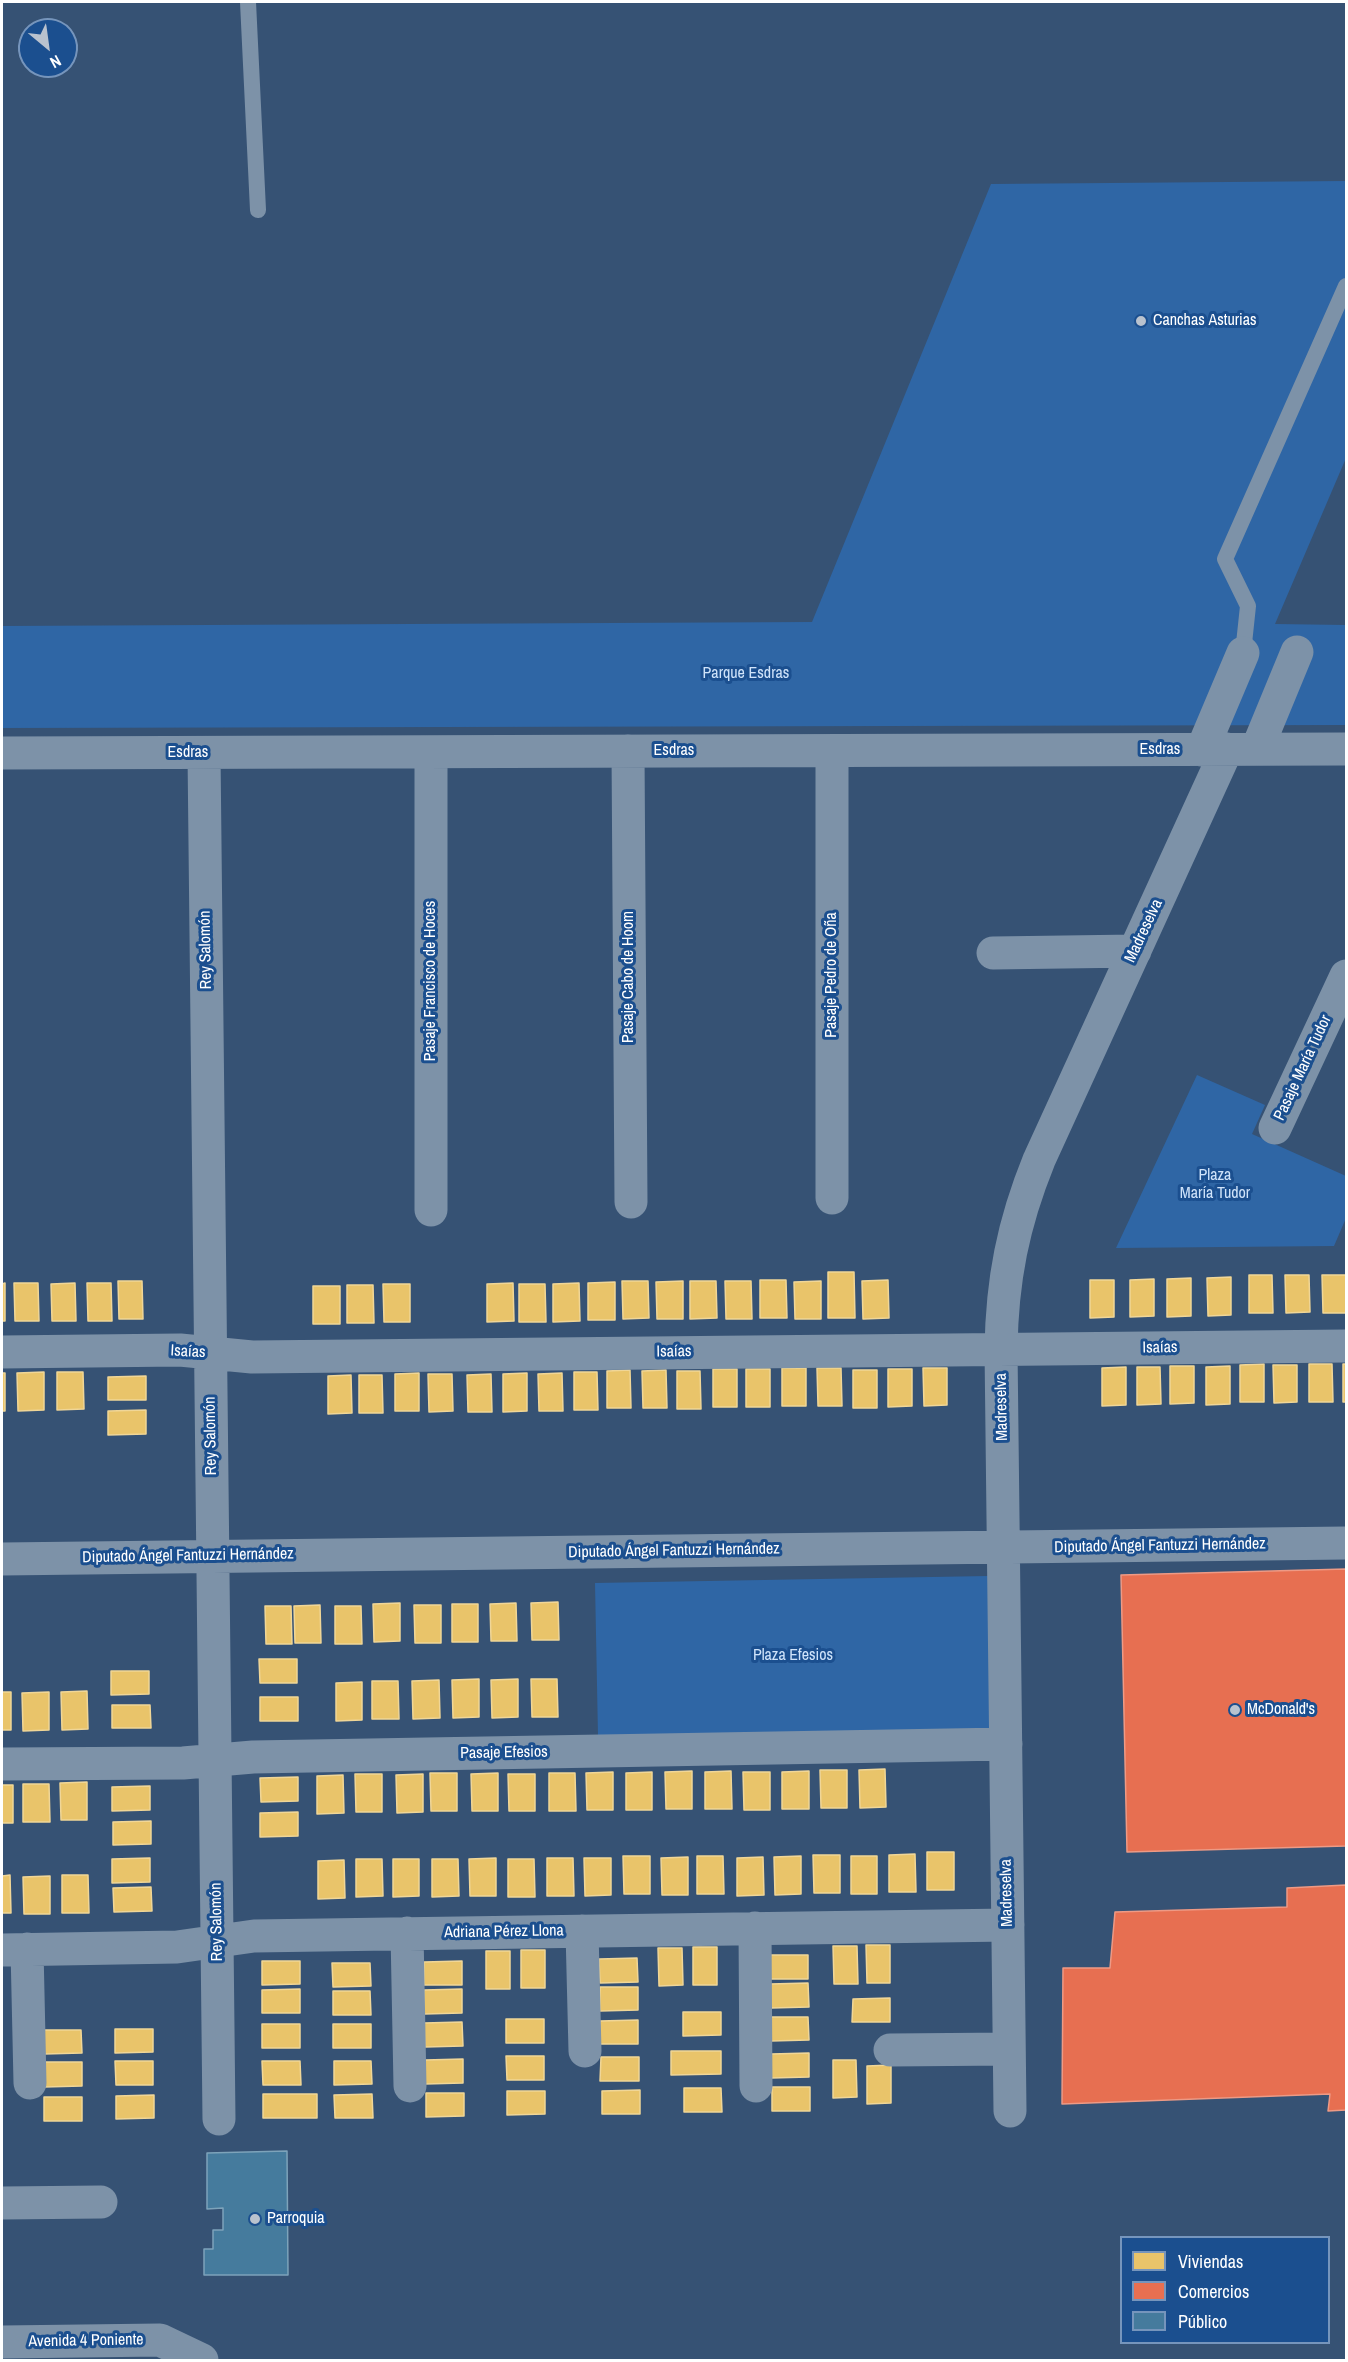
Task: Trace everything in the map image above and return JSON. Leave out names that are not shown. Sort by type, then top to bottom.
[{"type":"street","name":"Madreselva","points":[[1229,749],[1243,652]]},
{"type":"street","name":"Madreselva","points":[[1010,2111],[1001,1349],[1003,1289],[1007,1263],[1015,1224],[1027,1188],[1229,749],[1297,652]]},
{"type":"street","name":"Esdras","points":[[2,753],[1347,749]]},
{"type":"street","name":"Pasaje Cabo de Hoom","points":[[628,751],[631,1202]]},
{"type":"street","name":"Pasaje Pedro de Oña","points":[[832,751],[832,1198]]},
{"type":"street","name":"Pasaje Francisco de Hoces","points":[[431,752],[431,1210]]},
{"type":"street","name":"Rey Salomón","points":[[204,753],[219,2119]]},
{"type":"street","points":[[993,953],[1135,951]]},
{"type":"street","name":"Pasaje María Tudor","points":[[1275,1128],[1347,976]]},
{"type":"street","name":"Isaías","points":[[2,1352],[180,1350],[252,1357],[1347,1346]]},
{"type":"street","name":"Diputado Ángel Fantuzzi Hernández","points":[[2,1558],[1347,1543]]},
{"type":"street","name":"Pasaje Efesios","points":[[2,1764],[183,1763],[254,1757],[1006,1744]]},
{"type":"street","name":"Adriana Pérez Llona","points":[[14,1950],[177,1947],[254,1935],[1008,1925]]},
{"type":"street","points":[[755,1929],[756,2086]]},
{"type":"street","points":[[582,1931],[585,2051]]},
{"type":"street","points":[[407,1933],[410,2086]]},
{"type":"street","points":[[14,1950],[30,2083]]},
{"type":"street","points":[[891,2050],[1009,2049]]},
{"type":"street","points":[[2,2203],[101,2202]]},
{"type":"street","name":"Avenida 4 Poniente","points":[[2,2342],[160,2340],[202,2361]]},
{"type":"lane","points":[[248,2],[258,210]]},
{"type":"lane","points":[[1243,652],[1248,606],[1225,560],[1347,286]]},
{"type":"green space","name":"Parque Esdras","points":[[1346,181],[1346,458],[1275,624],[1346,625],[1346,725],[2,728],[2,626],[812,622],[991,184]]},
{"type":"green space","name":"Plaza María Tudor","points":[[1197,1075],[1265,1105],[1252,1134],[1346,1176],[1346,1218],[1334,1246],[1116,1248]]},
{"type":"green space","name":"Plaza Efesios","points":[[988,1576],[990,1729],[598,1736],[595,1583]]},
{"type":"building: Viviendas","points":[[828,1272],[854,1272],[855,1318],[828,1318]]},
{"type":"building: Viviendas","points":[[1249,1275],[1272,1275],[1273,1313],[1249,1313]]},
{"type":"building: Viviendas","points":[[1285,1275],[1309,1275],[1310,1312],[1286,1313]]},
{"type":"building: Viviendas","points":[[1322,1275],[1346,1275],[1346,1313],[1323,1313]]},
{"type":"building: Viviendas","points":[[1231,1277],[1231,1315],[1208,1316],[1207,1278]]},
{"type":"building: Viviendas","points":[[1191,1278],[1191,1316],[1167,1317],[1167,1279]]},
{"type":"building: Viviendas","points":[[1154,1279],[1154,1316],[1130,1317],[1130,1280]]},
{"type":"building: Viviendas","points":[[760,1280],[786,1280],[787,1318],[760,1318]]},
{"type":"building: Viviendas","points":[[888,1280],[889,1318],[863,1319],[862,1281]]},
{"type":"building: Viviendas","points":[[1090,1280],[1114,1280],[1114,1317],[1090,1318]]},
{"type":"building: Viviendas","points":[[118,1281],[142,1281],[143,1319],[119,1319]]},
{"type":"building: Viviendas","points":[[622,1281],[648,1281],[649,1318],[623,1319]]},
{"type":"building: Viviendas","points":[[683,1281],[683,1319],[657,1319],[656,1282]]},
{"type":"building: Viviendas","points":[[690,1281],[716,1281],[717,1318],[690,1319]]},
{"type":"building: Viviendas","points":[[725,1281],[751,1281],[752,1319],[726,1319]]},
{"type":"building: Viviendas","points":[[821,1281],[821,1319],[795,1319],[794,1282]]},
{"type":"building: Viviendas","points":[[615,1282],[615,1320],[588,1320],[588,1283]]},
{"type":"building: Viviendas","points":[[5,1283],[5,1321],[2,1321],[2,1284]]},
{"type":"building: Viviendas","points":[[14,1283],[38,1283],[39,1321],[15,1321]]},
{"type":"building: Viviendas","points":[[75,1283],[76,1321],[52,1321],[51,1284]]},
{"type":"building: Viviendas","points":[[87,1283],[111,1283],[112,1321],[88,1321]]},
{"type":"building: Viviendas","points":[[513,1283],[514,1321],[487,1322],[487,1284]]},
{"type":"building: Viviendas","points":[[579,1283],[580,1321],[553,1322],[553,1284]]},
{"type":"building: Viviendas","points":[[383,1284],[410,1284],[410,1322],[384,1322]]},
{"type":"building: Viviendas","points":[[519,1284],[545,1284],[546,1322],[519,1322]]},
{"type":"building: Viviendas","points":[[347,1285],[373,1285],[374,1323],[347,1323]]},
{"type":"building: Viviendas","points":[[313,1286],[340,1286],[340,1324],[313,1324]]},
{"type":"building: Viviendas","points":[[1264,1364],[1264,1402],[1240,1402],[1240,1365]]},
{"type":"building: Viviendas","points":[[1309,1364],[1332,1364],[1333,1402],[1309,1402]]},
{"type":"building: Viviendas","points":[[1343,1364],[1346,1364],[1346,1402],[1343,1402]]},
{"type":"building: Viviendas","points":[[1273,1365],[1297,1365],[1297,1402],[1274,1403]]},
{"type":"building: Viviendas","points":[[1170,1366],[1194,1366],[1194,1403],[1170,1404]]},
{"type":"building: Viviendas","points":[[1230,1366],[1230,1404],[1206,1405],[1206,1367]]},
{"type":"building: Viviendas","points":[[1126,1367],[1126,1405],[1102,1406],[1102,1368]]},
{"type":"building: Viviendas","points":[[1137,1367],[1160,1367],[1161,1404],[1137,1405]]},
{"type":"building: Viviendas","points":[[782,1368],[806,1368],[806,1406],[782,1406]]},
{"type":"building: Viviendas","points":[[817,1368],[841,1368],[842,1406],[818,1406]]},
{"type":"building: Viviendas","points":[[923,1368],[947,1368],[947,1405],[924,1406]]},
{"type":"building: Viviendas","points":[[713,1369],[737,1369],[737,1407],[713,1407]]},
{"type":"building: Viviendas","points":[[746,1369],[770,1369],[770,1407],[746,1407]]},
{"type":"building: Viviendas","points":[[888,1369],[912,1369],[912,1406],[888,1407]]},
{"type":"building: Viviendas","points":[[630,1370],[631,1408],[607,1408],[607,1371]]},
{"type":"building: Viviendas","points":[[666,1370],[667,1408],[643,1408],[642,1371]]},
{"type":"building: Viviendas","points":[[853,1370],[877,1370],[877,1408],[853,1408]]},
{"type":"building: Viviendas","points":[[677,1371],[700,1371],[701,1409],[677,1409]]},
{"type":"building: Viviendas","points":[[44,1372],[44,1410],[18,1411],[17,1373]]},
{"type":"building: Viviendas","points":[[57,1372],[83,1372],[84,1409],[57,1410]]},
{"type":"building: Viviendas","points":[[574,1372],[597,1372],[598,1410],[574,1410]]},
{"type":"building: Viviendas","points":[[2,1373],[5,1373],[5,1411],[2,1411]]},
{"type":"building: Viviendas","points":[[419,1373],[419,1411],[395,1411],[395,1374]]},
{"type":"building: Viviendas","points":[[527,1373],[527,1411],[503,1412],[503,1374]]},
{"type":"building: Viviendas","points":[[562,1373],[563,1411],[539,1411],[538,1374]]},
{"type":"building: Viviendas","points":[[428,1374],[452,1374],[453,1411],[429,1412]]},
{"type":"building: Viviendas","points":[[491,1374],[492,1412],[468,1412],[467,1375]]},
{"type":"building: Viviendas","points":[[351,1375],[352,1413],[328,1414],[328,1376]]},
{"type":"building: Viviendas","points":[[359,1375],[382,1375],[383,1413],[359,1413]]},
{"type":"building: Viviendas","points":[[146,1376],[146,1400],[108,1400],[108,1377]]},
{"type":"building: Viviendas","points":[[146,1410],[146,1434],[108,1435],[108,1411]]},
{"type":"building: Viviendas","points":[[558,1602],[559,1640],[532,1640],[531,1603]]},
{"type":"building: Viviendas","points":[[400,1603],[400,1641],[374,1642],[373,1604]]},
{"type":"building: Viviendas","points":[[516,1603],[517,1641],[491,1641],[490,1604]]},
{"type":"building: Viviendas","points":[[452,1604],[478,1604],[478,1642],[452,1642]]},
{"type":"building: Viviendas","points":[[320,1605],[321,1643],[295,1643],[294,1606]]},
{"type":"building: Viviendas","points":[[414,1605],[441,1605],[441,1643],[415,1643]]},
{"type":"building: Viviendas","points":[[265,1606],[291,1606],[292,1644],[266,1644]]},
{"type":"building: Viviendas","points":[[335,1606],[361,1606],[362,1644],[335,1644]]},
{"type":"building: Viviendas","points":[[259,1659],[297,1659],[297,1683],[260,1683]]},
{"type":"building: Viviendas","points":[[111,1671],[149,1671],[149,1694],[111,1695]]},
{"type":"building: Viviendas","points":[[479,1679],[479,1717],[453,1718],[452,1680]]},
{"type":"building: Viviendas","points":[[518,1679],[518,1717],[492,1718],[491,1680]]},
{"type":"building: Viviendas","points":[[531,1679],[557,1679],[558,1717],[532,1717]]},
{"type":"building: Viviendas","points":[[439,1680],[440,1718],[413,1719],[412,1681]]},
{"type":"building: Viviendas","points":[[372,1681],[398,1681],[399,1719],[372,1719]]},
{"type":"building: Viviendas","points":[[362,1682],[362,1720],[336,1721],[336,1683]]},
{"type":"building: Viviendas","points":[[87,1691],[88,1729],[62,1730],[61,1692]]},
{"type":"building: Viviendas","points":[[2,1692],[11,1692],[11,1730],[2,1730]]},
{"type":"building: Viviendas","points":[[49,1692],[49,1730],[23,1731],[22,1693]]},
{"type":"building: Viviendas","points":[[260,1697],[298,1697],[298,1721],[260,1721]]},
{"type":"building: Viviendas","points":[[112,1705],[150,1705],[151,1728],[112,1728]]},
{"type":"building: Viviendas","points":[[885,1769],[886,1807],[860,1808],[859,1770]]},
{"type":"building: Viviendas","points":[[820,1770],[847,1770],[847,1808],[821,1808]]},
{"type":"building: Viviendas","points":[[692,1771],[692,1809],[666,1809],[665,1772]]},
{"type":"building: Viviendas","points":[[731,1771],[732,1809],[705,1809],[705,1772]]},
{"type":"building: Viviendas","points":[[809,1771],[809,1809],[782,1809],[782,1772]]},
{"type":"building: Viviendas","points":[[613,1772],[613,1810],[587,1810],[586,1773]]},
{"type":"building: Viviendas","points":[[652,1772],[652,1810],[626,1810],[626,1773]]},
{"type":"building: Viviendas","points":[[743,1772],[770,1772],[770,1810],[744,1810]]},
{"type":"building: Viviendas","points":[[430,1773],[457,1773],[457,1811],[431,1811]]},
{"type":"building: Viviendas","points":[[498,1773],[498,1811],[472,1811],[471,1774]]},
{"type":"building: Viviendas","points":[[549,1773],[575,1773],[576,1811],[549,1811]]},
{"type":"building: Viviendas","points":[[355,1774],[382,1774],[382,1812],[356,1812]]},
{"type":"building: Viviendas","points":[[423,1774],[423,1812],[397,1813],[396,1775]]},
{"type":"building: Viviendas","points":[[508,1774],[535,1774],[535,1811],[509,1811]]},
{"type":"building: Viviendas","points":[[343,1775],[344,1813],[317,1814],[317,1776]]},
{"type":"building: Viviendas","points":[[298,1777],[298,1801],[261,1802],[260,1778]]},
{"type":"building: Viviendas","points":[[87,1782],[87,1820],[61,1820],[60,1783]]},
{"type":"building: Viviendas","points":[[23,1784],[49,1784],[50,1822],[23,1822]]},
{"type":"building: Viviendas","points":[[2,1785],[13,1785],[13,1823],[2,1823]]},
{"type":"building: Viviendas","points":[[150,1786],[150,1810],[112,1811],[112,1787]]},
{"type":"building: Viviendas","points":[[298,1812],[298,1836],[260,1837],[260,1813]]},
{"type":"building: Viviendas","points":[[151,1821],[151,1844],[113,1845],[113,1822]]},
{"type":"building: Viviendas","points":[[927,1852],[954,1852],[954,1890],[927,1890]]},
{"type":"building: Viviendas","points":[[915,1854],[916,1892],[889,1892],[889,1855]]},
{"type":"building: Viviendas","points":[[813,1855],[840,1855],[840,1893],[814,1893]]},
{"type":"building: Viviendas","points":[[623,1856],[650,1856],[650,1894],[624,1894]]},
{"type":"building: Viviendas","points":[[697,1856],[723,1856],[724,1894],[697,1894]]},
{"type":"building: Viviendas","points":[[801,1856],[801,1894],[775,1895],[774,1857]]},
{"type":"building: Viviendas","points":[[851,1856],[877,1856],[877,1894],[851,1894]]},
{"type":"building: Viviendas","points":[[688,1857],[688,1895],[662,1895],[661,1858]]},
{"type":"building: Viviendas","points":[[763,1857],[764,1895],[737,1896],[737,1858]]},
{"type":"building: Viviendas","points":[[150,1858],[150,1882],[112,1883],[112,1859]]},
{"type":"building: Viviendas","points":[[496,1858],[496,1896],[470,1896],[469,1859]]},
{"type":"building: Viviendas","points":[[547,1858],[573,1858],[574,1896],[547,1896]]},
{"type":"building: Viviendas","points":[[584,1858],[611,1858],[611,1895],[585,1896]]},
{"type":"building: Viviendas","points":[[356,1859],[382,1859],[383,1896],[356,1897]]},
{"type":"building: Viviendas","points":[[393,1859],[419,1859],[419,1896],[393,1897]]},
{"type":"building: Viviendas","points":[[432,1859],[458,1859],[459,1896],[432,1897]]},
{"type":"building: Viviendas","points":[[508,1859],[534,1859],[535,1897],[508,1897]]},
{"type":"building: Viviendas","points":[[344,1860],[345,1898],[318,1899],[318,1861]]},
{"type":"building: Viviendas","points":[[10,1875],[11,1913],[2,1913],[2,1876]]},
{"type":"building: Viviendas","points":[[62,1875],[88,1875],[89,1913],[62,1913]]},
{"type":"building: Viviendas","points":[[50,1876],[50,1914],[24,1914],[23,1877]]},
{"type":"building: Viviendas","points":[[151,1887],[152,1911],[114,1912],[113,1888]]},
{"type":"building: Viviendas","points":[[866,1945],[890,1945],[890,1983],[867,1983]]},
{"type":"building: Viviendas","points":[[833,1946],[857,1946],[858,1984],[834,1984]]},
{"type":"building: Viviendas","points":[[693,1947],[717,1947],[717,1985],[693,1985]]},
{"type":"building: Viviendas","points":[[658,1948],[682,1948],[683,1985],[659,1986]]},
{"type":"building: Viviendas","points":[[521,1950],[545,1950],[545,1988],[521,1988]]},
{"type":"building: Viviendas","points":[[486,1951],[510,1951],[510,1989],[486,1989]]},
{"type":"building: Viviendas","points":[[770,1955],[808,1955],[808,1979],[770,1979]]},
{"type":"building: Viviendas","points":[[637,1958],[638,1982],[600,1983],[599,1959]]},
{"type":"building: Viviendas","points":[[262,1961],[300,1961],[300,1984],[262,1985]]},
{"type":"building: Viviendas","points":[[462,1961],[462,1985],[424,1985],[424,1962]]},
{"type":"building: Viviendas","points":[[332,1963],[370,1963],[371,1986],[333,1987]]},
{"type":"building: Viviendas","points":[[808,1983],[809,2007],[771,2008],[770,1984]]},
{"type":"building: Viviendas","points":[[600,1987],[638,1987],[638,2010],[600,2011]]},
{"type":"building: Viviendas","points":[[300,1989],[300,2013],[262,2013],[262,1990]]},
{"type":"building: Viviendas","points":[[462,1989],[462,2013],[424,2014],[424,1990]]},
{"type":"building: Viviendas","points":[[333,1991],[370,1991],[371,2015],[333,2015]]},
{"type":"building: Viviendas","points":[[890,1998],[890,2022],[852,2022],[853,1999]]},
{"type":"building: Viviendas","points":[[683,2012],[721,2012],[721,2035],[683,2036]]},
{"type":"building: Viviendas","points":[[770,2017],[808,2017],[809,2040],[771,2041]]},
{"type":"building: Viviendas","points":[[506,2019],[544,2019],[544,2043],[506,2043]]},
{"type":"building: Viviendas","points":[[638,2020],[638,2044],[600,2044],[600,2021]]},
{"type":"building: Viviendas","points":[[462,2022],[463,2046],[425,2047],[424,2023]]},
{"type":"building: Viviendas","points":[[262,2024],[300,2024],[300,2048],[262,2048]]},
{"type":"building: Viviendas","points":[[333,2024],[371,2024],[371,2048],[333,2048]]},
{"type":"building: Viviendas","points":[[115,2029],[153,2029],[153,2052],[115,2053]]},
{"type":"building: Viviendas","points":[[43,2030],[81,2030],[82,2053],[44,2054]]},
{"type":"building: Viviendas","points":[[671,2051],[721,2051],[721,2074],[671,2075]]},
{"type":"building: Viviendas","points":[[809,2053],[809,2077],[771,2078],[771,2054]]},
{"type":"building: Viviendas","points":[[506,2056],[544,2056],[544,2080],[507,2080]]},
{"type":"building: Viviendas","points":[[601,2057],[639,2057],[639,2081],[600,2081]]},
{"type":"building: Viviendas","points":[[463,2059],[463,2083],[425,2084],[425,2060]]},
{"type":"building: Viviendas","points":[[833,2060],[856,2060],[857,2097],[833,2098]]},
{"type":"building: Viviendas","points":[[115,2061],[153,2061],[153,2085],[116,2085]]},
{"type":"building: Viviendas","points":[[262,2061],[300,2061],[301,2085],[263,2085]]},
{"type":"building: Viviendas","points":[[334,2061],[371,2061],[372,2084],[334,2085]]},
{"type":"building: Viviendas","points":[[44,2062],[82,2062],[82,2086],[44,2087]]},
{"type":"building: Viviendas","points":[[891,2065],[891,2103],[867,2104],[867,2066]]},
{"type":"building: Viviendas","points":[[772,2087],[810,2087],[810,2111],[772,2111]]},
{"type":"building: Viviendas","points":[[684,2088],[721,2088],[722,2112],[684,2112]]},
{"type":"building: Viviendas","points":[[640,2090],[640,2114],[602,2114],[602,2091]]},
{"type":"building: Viviendas","points":[[507,2091],[545,2091],[545,2114],[507,2115]]},
{"type":"building: Viviendas","points":[[426,2093],[464,2093],[464,2116],[426,2117]]},
{"type":"building: Viviendas","points":[[263,2094],[317,2094],[317,2118],[263,2118]]},
{"type":"building: Viviendas","points":[[372,2094],[373,2118],[335,2118],[334,2095]]},
{"type":"building: Viviendas","points":[[154,2095],[154,2118],[116,2119],[116,2096]]},
{"type":"building: Viviendas","points":[[44,2097],[82,2097],[82,2121],[44,2121]]},
{"type":"building: Comercios","name":"McDonald's","points":[[1346,1569],[1346,1846],[1127,1852],[1121,1575]]},
{"type":"building: Comercios","points":[[1346,1885],[1346,2110],[1328,2111],[1330,2094],[1062,2104],[1063,1968],[1110,1968],[1115,1912],[1287,1907],[1287,1888]]},
{"type":"building: Público","name":"Parroquia","points":[[287,2151],[288,2275],[204,2275],[204,2249],[213,2249],[213,2230],[223,2230],[223,2208],[207,2209],[207,2153]]},
{"type":"place","name":"Canchas Asturias","points":[[1141,321]]},
{"type":"place","name":"McDonald's","points":[[1235,1710]]},
{"type":"place","name":"Parroquia","points":[[255,2219]]}]
